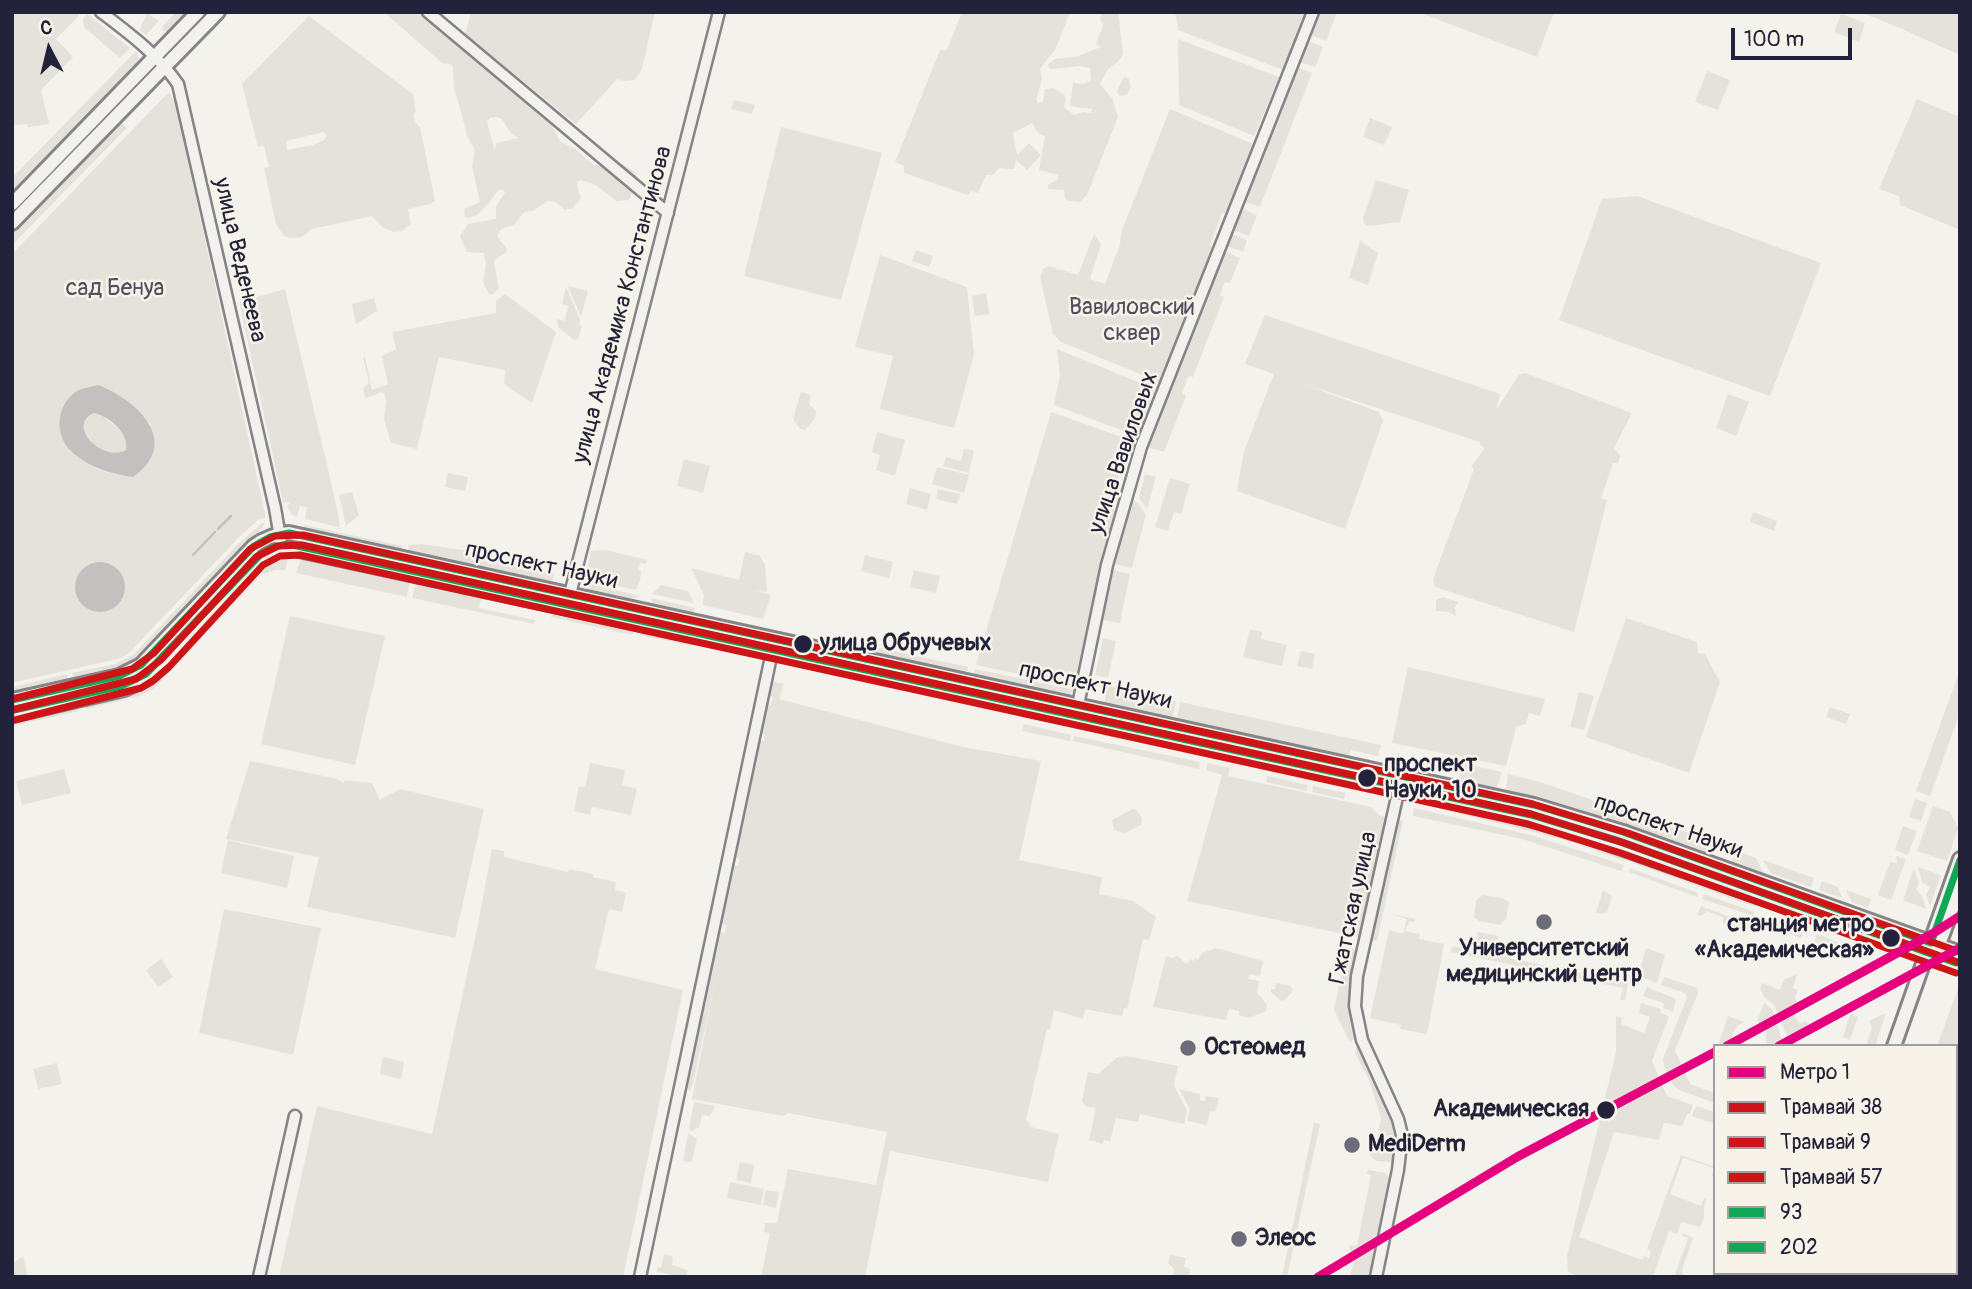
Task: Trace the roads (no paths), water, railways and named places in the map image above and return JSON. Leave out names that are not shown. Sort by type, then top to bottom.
[{"type":"main road","points":[[12,223],[160,61],[198,12]]},
{"type":"main road","points":[[12,204],[160,61],[218,12]]},
{"type":"main road","points":[[12,700],[118,676],[141,665],[254,546],[279,533]]},
{"type":"main road","name":"проспект Науки","points":[[279,533],[298,534],[1546,808],[1623,832],[1933,951],[1960,967]]},
{"type":"main road","points":[[12,715],[124,689],[148,678],[259,560],[282,549]]},
{"type":"main road","name":"проспект Науки","points":[[282,549],[294,549],[1507,813],[1584,834],[1933,951],[1960,953]]},
{"type":"main road","points":[[1904,1044],[1960,859]]},
{"type":"main road","points":[[1895,1044],[1960,887]]},
{"type":"street","name":"улица Веденеева","points":[[101,12],[141,42],[178,84],[282,549]]},
{"type":"street","points":[[428,12],[668,213]]},
{"type":"street","name":"улица Академика Константинова","points":[[567,608],[719,12]]},
{"type":"street","name":"улица Вавиловых","points":[[1075,719],[1107,565],[1141,447],[1313,12]]},
{"type":"street","points":[[640,1277],[775,638]]},
{"type":"street","name":"Гжатская улица","points":[[1376,1277],[1398,1170],[1402,1135],[1398,1119],[1362,1040],[1355,1001],[1357,976],[1399,788]]},
{"type":"street","points":[[259,1277],[295,1116]]},
{"type":"waterway","points":[[218,529],[231,516]]},
{"type":"waterway","points":[[193,555],[215,532]]},
{"type":"metro line","name":"1","points":[[1731,1044],[1960,916]]},
{"type":"metro line","name":"1","points":[[1783,1044],[1960,948]]},
{"type":"metro line","name":"1","points":[[1318,1277],[1517,1157],[1713,1053]]},
{"type":"tram line","name":"57","points":[[12,699],[132,669],[154,653],[250,549],[275,536],[303,535],[1533,804],[1628,833],[1960,952]]},
{"type":"tram line","name":"38","points":[[12,710],[136,679],[161,660],[256,557],[278,546],[302,545],[1531,814],[1624,843],[1960,963]]},
{"type":"tram line","name":"9","points":[[15,720],[141,688],[169,667],[263,565],[280,556],[300,555],[1528,824],[1621,853],[1956,973]]},
{"type":"place","name":"улица Обручевых","points":[[803,644]]},
{"type":"place","name":"проспект Науки, 10","points":[[1367,778]]},
{"type":"place","name":"Университетский медицинский центр","points":[[1544,922]]},
{"type":"place","name":"станция метро «Академическая»","points":[[1891,938]]},
{"type":"place","name":"Остеомед","points":[[1188,1048]]},
{"type":"place","name":"Академическая","points":[[1606,1110]]},
{"type":"place","name":"MediDerm","points":[[1352,1145]]},
{"type":"place","name":"Элеос","points":[[1239,1239]]},
{"type":"park label","name":"сад Бенуа","points":[[115,289]]},
{"type":"park label","name":"Вавиловский сквер","points":[[1132,321]]}]
